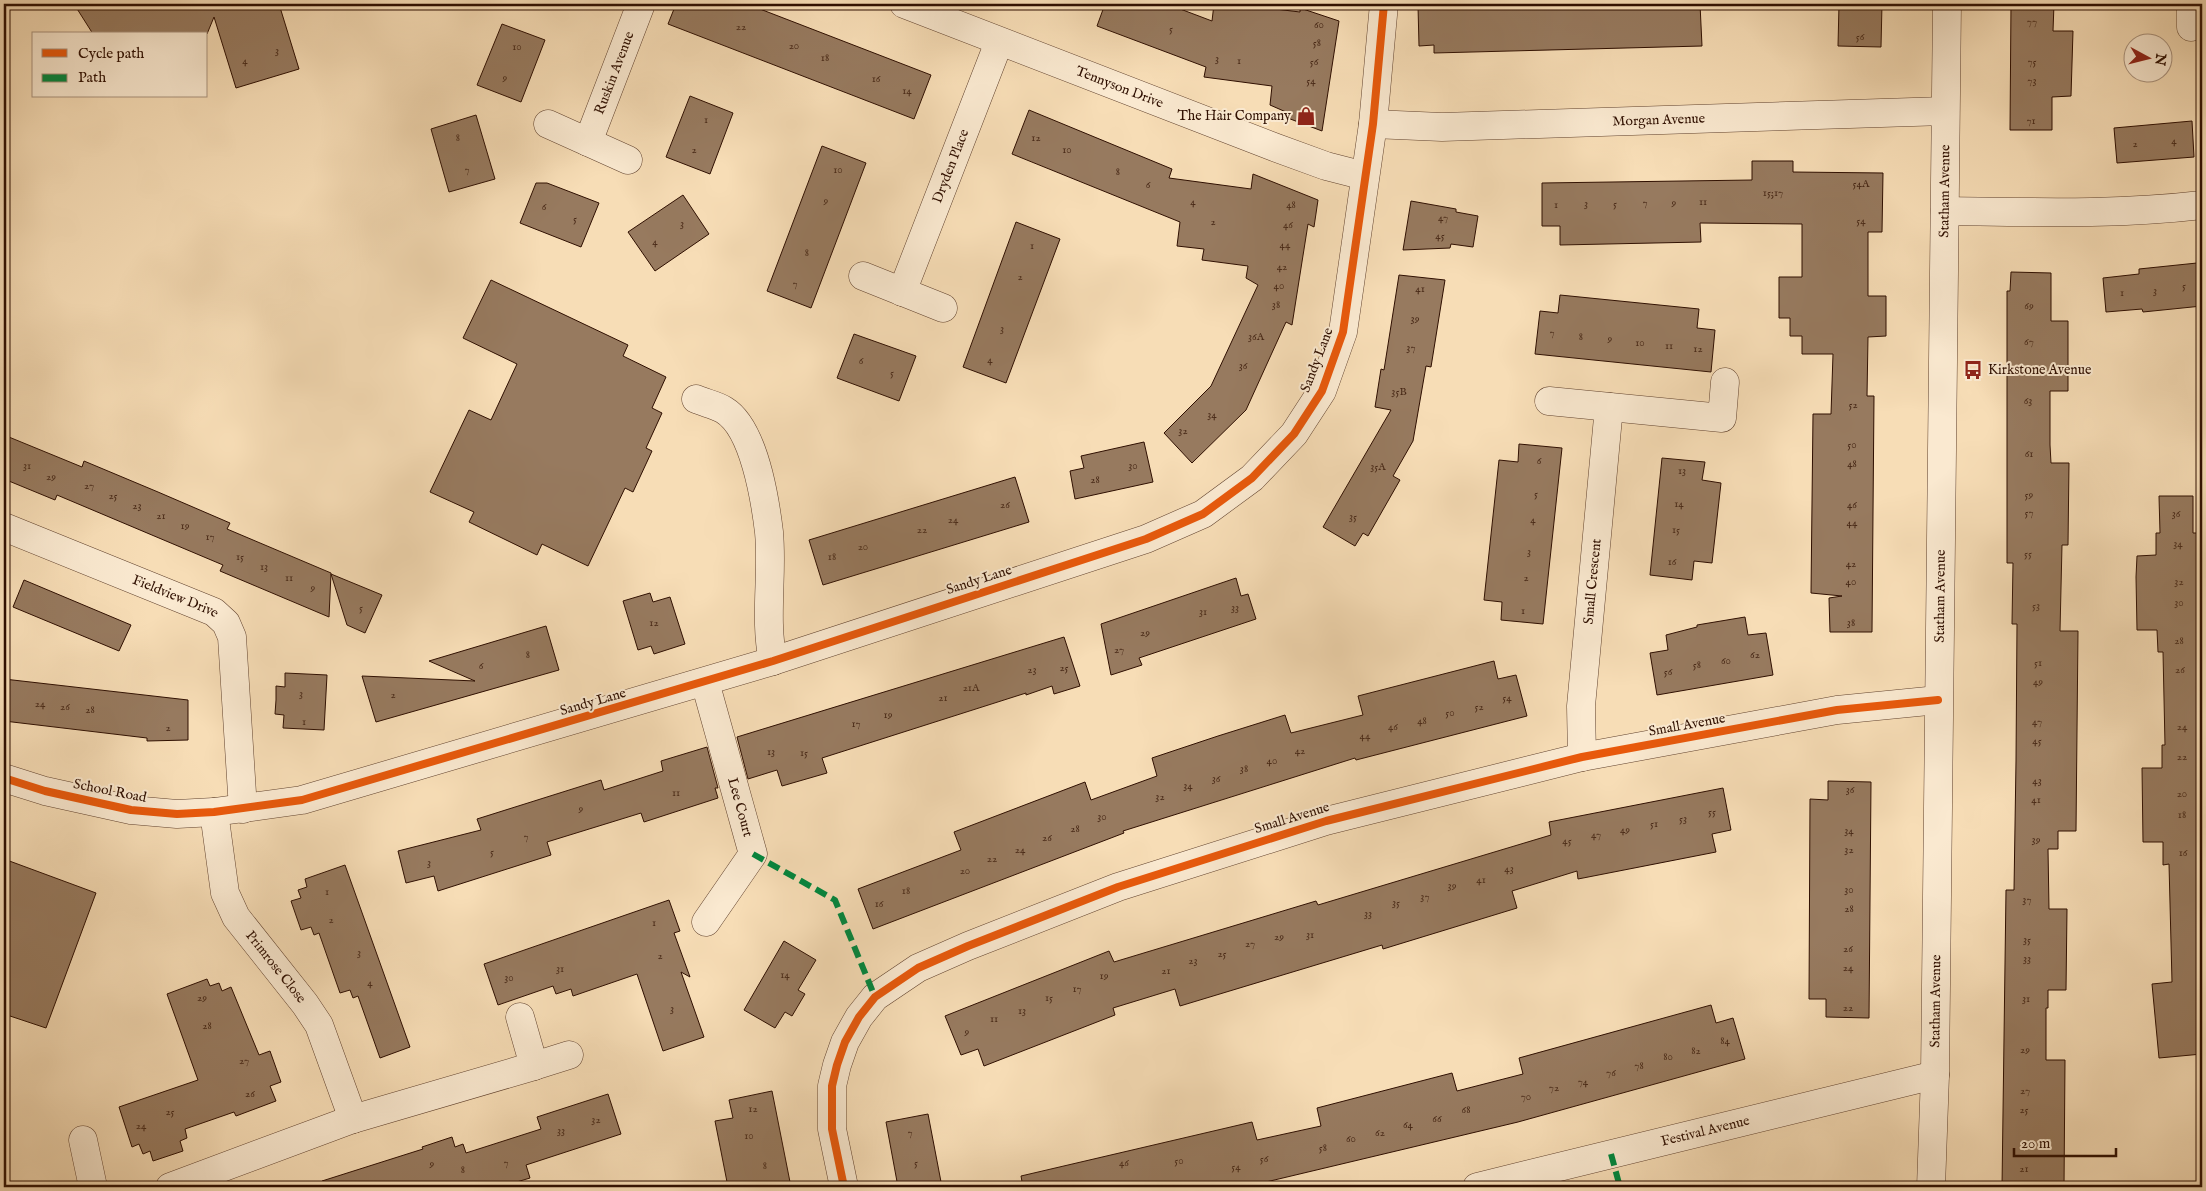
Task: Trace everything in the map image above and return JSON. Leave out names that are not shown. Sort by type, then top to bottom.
[{"type":"street","name":"Ruskin Avenue","points":[[588,142],[641,4]]},
{"type":"street","name":"Tennyson Drive","points":[[904,4],[1274,147],[1326,166],[1365,176]]},
{"type":"street","name":"Sandy Lane","points":[[214,812],[302,800],[705,682],[1146,539],[1203,514],[1252,478],[1294,434],[1322,391],[1343,332],[1373,124],[1384,4]]},
{"type":"street","name":"Statham Avenue","points":[[1931,1187],[1935,1075],[1947,4]]},
{"type":"street","name":"Dryden Place","points":[[902,292],[999,42]]},
{"type":"street","name":"Morgan Avenue","points":[[1373,124],[1442,127],[1945,111]]},
{"type":"street","points":[[548,124],[628,160]]},
{"type":"street","points":[[1945,211],[2064,212],[2164,209],[2202,205]]},
{"type":"street","points":[[863,276],[943,308]]},
{"type":"street","points":[[1549,401],[1722,418],[1725,382]]},
{"type":"street","points":[[696,399],[725,410],[744,431],[755,458],[768,532],[768,625],[773,661]]},
{"type":"street","name":"Small Crescent","points":[[1582,757],[1581,706],[1609,407]]},
{"type":"street","name":"Fieldview Drive","points":[[4,527],[214,612],[226,624],[232,637],[243,809]]},
{"type":"street","name":"Lee Court","points":[[705,682],[753,854],[706,922]]},
{"type":"street","name":"Small Avenue","points":[[844,1187],[832,1129],[832,1086],[837,1065],[845,1042],[859,1017],[875,997],[918,968],[968,946],[1118,887],[1326,820],[1582,757],[1837,710],[1938,700]]},
{"type":"street","name":"School Road","points":[[4,778],[45,791],[131,810],[178,814],[214,812]]},
{"type":"street","name":"Primrose Close","points":[[214,812],[219,860],[225,893],[232,909],[236,917],[306,1004],[319,1025],[353,1119]]},
{"type":"street","points":[[520,1017],[534,1066]]},
{"type":"street","points":[[170,1187],[353,1119],[570,1055]]},
{"type":"street","name":"Festival Avenue","points":[[1477,1187],[1935,1075]]},
{"type":"street","points":[[83,1140],[93,1187]]},
{"type":"building","points":[[74,4],[279,4],[299,69],[236,88],[214,17],[208,32],[92,32]]},
{"type":"building","points":[[676,4],[747,4],[931,75],[914,119],[668,24]]},
{"type":"building","points":[[1105,4],[1167,4],[1212,21],[1214,4],[1234,4],[1300,12],[1300,8],[1339,21],[1322,131],[1285,117],[1286,112],[1270,105],[1272,86],[1204,77],[1206,67],[1097,26]]},
{"type":"building","points":[[1700,4],[1702,46],[1434,53],[1434,45],[1419,46],[1418,6]]},
{"type":"building","points":[[1839,4],[1882,4],[1881,47],[1838,46]]},
{"type":"building","points":[[2011,4],[2054,4],[2053,31],[2073,31],[2071,96],[2052,97],[2052,130],[2010,130]]},
{"type":"building","points":[[502,24],[545,40],[521,102],[477,85]]},
{"type":"building","points":[[690,96],[733,113],[710,174],[666,157]]},
{"type":"building","points":[[1029,110],[1172,169],[1169,178],[1251,189],[1253,174],[1318,200],[1314,227],[1308,224],[1292,325],[1286,322],[1246,410],[1192,463],[1164,433],[1211,386],[1258,285],[1246,278],[1248,266],[1202,260],[1204,249],[1177,246],[1180,222],[1012,154]]},
{"type":"building","points":[[476,115],[495,179],[449,192],[431,129]]},
{"type":"building","points":[[2192,121],[2194,157],[2117,163],[2114,128]]},
{"type":"building","points":[[822,146],[866,163],[811,308],[767,291]]},
{"type":"building","points":[[1752,161],[1793,161],[1793,172],[1883,173],[1882,232],[1868,232],[1868,296],[1886,296],[1886,336],[1868,337],[1867,396],[1874,396],[1872,632],[1830,632],[1829,598],[1842,596],[1811,593],[1813,414],[1831,414],[1833,354],[1802,354],[1802,336],[1790,336],[1790,318],[1779,318],[1779,277],[1802,277],[1802,224],[1700,223],[1701,242],[1560,245],[1560,226],[1542,226],[1542,183],[1752,180]]},
{"type":"building","points":[[536,183],[547,183],[599,203],[581,247],[520,223]]},
{"type":"building","points":[[683,195],[709,234],[655,271],[628,232]]},
{"type":"building","points":[[1411,201],[1456,209],[1456,212],[1478,216],[1473,247],[1451,244],[1450,248],[1403,250]]},
{"type":"building","points":[[1016,222],[1060,239],[1006,383],[963,367]]},
{"type":"building","points":[[2197,263],[2198,269],[2202,268],[2202,306],[2143,312],[2142,309],[2106,312],[2103,278],[2139,274],[2139,269]]},
{"type":"building","points":[[2011,272],[2051,273],[2051,321],[2068,321],[2068,391],[2050,391],[2050,445],[2051,463],[2069,463],[2068,545],[2062,545],[2060,631],[2078,631],[2076,831],[2058,831],[2058,849],[2048,849],[2049,909],[2067,909],[2066,990],[2048,990],[2048,1008],[2046,1008],[2046,1060],[2065,1060],[2064,1187],[2002,1187],[2006,890],[2014,890],[2016,761],[2017,624],[2012,624],[2013,563],[2007,563],[2007,291],[2010,291]]},
{"type":"building","points":[[1399,275],[1445,280],[1431,367],[1426,366],[1413,441],[1393,476],[1400,480],[1368,536],[1363,533],[1355,546],[1323,527],[1391,410],[1375,407],[1381,369],[1384,370]]},
{"type":"building","points":[[491,280],[628,345],[623,356],[666,377],[652,408],[662,413],[646,448],[652,451],[633,492],[625,488],[588,566],[542,544],[537,555],[469,522],[474,512],[430,492],[469,410],[491,420],[517,364],[463,338]]},
{"type":"building","points":[[1560,295],[1699,309],[1697,328],[1715,330],[1711,372],[1535,354],[1540,311],[1558,313]]},
{"type":"building","points":[[854,334],[916,356],[899,401],[837,378]]},
{"type":"building","points":[[4,435],[82,467],[84,461],[158,492],[230,523],[227,529],[331,573],[329,617],[220,571],[223,565],[57,495],[55,500],[4,479]]},
{"type":"building","points":[[1144,442],[1153,482],[1075,499],[1070,471],[1084,468],[1081,456]]},
{"type":"building","points":[[1519,444],[1562,448],[1543,624],[1501,620],[1502,602],[1484,600],[1499,460],[1518,462]]},
{"type":"building","points":[[1662,458],[1705,462],[1702,480],[1721,483],[1712,563],[1694,561],[1692,580],[1650,575]]},
{"type":"building","points":[[1015,477],[1029,522],[823,585],[809,540]]},
{"type":"building","points":[[2159,496],[2193,496],[2193,533],[2200,533],[2201,652],[2197,652],[2200,745],[2202,745],[2202,1054],[2159,1058],[2152,984],[2172,982],[2169,864],[2163,865],[2163,842],[2143,842],[2142,768],[2162,768],[2162,745],[2165,745],[2163,652],[2158,652],[2157,630],[2137,630],[2136,577],[2137,556],[2156,555],[2156,533],[2160,533]]},
{"type":"building","points":[[331,574],[382,595],[365,633],[347,625]]},
{"type":"building","points":[[1236,578],[1241,596],[1248,594],[1256,619],[1139,658],[1142,665],[1111,675],[1101,624]]},
{"type":"building","points":[[24,580],[131,625],[119,651],[13,607]]},
{"type":"building","points":[[650,593],[653,602],[670,597],[685,644],[654,654],[651,646],[638,650],[623,601]]},
{"type":"building","points":[[1745,617],[1748,635],[1766,633],[1773,675],[1657,695],[1650,653],[1668,650],[1666,635],[1697,627],[1697,625]]},
{"type":"building","points":[[546,626],[559,670],[376,722],[362,676],[475,681],[429,661]]},
{"type":"building","points":[[1064,637],[1080,686],[1054,694],[1052,686],[1026,695],[1026,693],[822,758],[827,773],[782,786],[777,770],[748,779],[737,737]]},
{"type":"building","points":[[1494,661],[1498,679],[1516,675],[1527,716],[1356,760],[1355,758],[1123,831],[1124,833],[873,929],[858,889],[961,850],[954,832],[1085,782],[1091,800],[1157,776],[1152,758],[1285,715],[1291,733],[1363,715],[1358,696]]},
{"type":"building","points":[[285,673],[327,675],[324,730],[283,728],[284,715],[275,714],[276,686],[285,687]]},
{"type":"building","points":[[4,679],[188,700],[188,740],[147,741],[147,738],[4,721]]},
{"type":"building","points":[[707,747],[718,788],[715,788],[718,798],[644,822],[641,813],[547,842],[551,855],[438,891],[434,876],[406,883],[398,851],[481,830],[477,819],[601,780],[604,790],[663,771],[661,761]]},
{"type":"building","points":[[1828,781],[1871,782],[1869,1018],[1826,1017],[1826,999],[1809,999],[1810,799],[1828,800]]},
{"type":"building","points":[[1723,788],[1731,830],[1712,834],[1716,852],[1578,879],[1577,871],[1512,891],[1517,908],[1383,949],[1382,945],[1180,1006],[1175,989],[1113,1008],[1115,1015],[984,1066],[978,1049],[961,1055],[945,1016],[1109,951],[1114,962],[1316,901],[1318,905],[1551,835],[1549,822]]},
{"type":"building","points":[[4,859],[96,893],[46,1028],[4,1014]]},
{"type":"building","points":[[345,865],[410,1047],[380,1058],[358,996],[353,998],[350,990],[340,993],[319,933],[314,935],[311,927],[301,930],[291,901],[301,898],[298,890],[307,887],[305,879]]},
{"type":"building","points":[[669,900],[680,931],[674,933],[690,977],[681,972],[704,1037],[663,1051],[637,974],[573,996],[571,989],[556,994],[553,986],[498,1005],[484,964]]},
{"type":"building","points":[[784,941],[816,960],[798,990],[805,994],[792,1016],[785,1012],[775,1028],[744,1010]]},
{"type":"building","points":[[207,979],[210,986],[219,983],[222,991],[231,987],[259,1055],[270,1051],[281,1082],[270,1086],[276,1101],[236,1116],[234,1112],[185,1129],[187,1138],[180,1141],[183,1151],[153,1161],[150,1151],[143,1154],[139,1144],[132,1147],[119,1107],[198,1080],[167,994]]},
{"type":"building","points":[[1711,1005],[1716,1023],[1733,1018],[1745,1059],[1518,1122],[1245,1187],[1023,1187],[1021,1176],[1252,1122],[1257,1140],[1321,1126],[1317,1108],[1452,1073],[1457,1091],[1523,1074],[1519,1058]]},
{"type":"building","points":[[772,1091],[791,1187],[728,1187],[715,1121],[733,1118],[729,1100]]},
{"type":"building","points":[[608,1094],[621,1134],[526,1165],[530,1178],[500,1187],[323,1187],[322,1181],[423,1149],[422,1147],[452,1137],[455,1147],[463,1144],[466,1153],[541,1129],[537,1117]]},
{"type":"building","points":[[928,1114],[942,1187],[898,1187],[886,1122]]},
{"type":"marked path","points":[[753,854],[835,900],[875,997]]},
{"type":"marked path","points":[[1611,1154],[1620,1187]]},
{"type":"cycle path","points":[[4,778],[45,791],[131,810],[177,814],[214,812],[302,800],[773,661],[1146,539],[1203,514],[1252,478],[1294,434],[1322,391],[1343,332],[1373,124],[1384,4]]},
{"type":"cycle path","points":[[844,1187],[832,1129],[832,1086],[837,1065],[845,1042],[859,1017],[875,997],[918,968],[968,946],[1118,887],[1326,821],[1582,757],[1837,710],[1938,700]]},
{"type":"place","name":"The Hair Company","points":[[1306,116]]},
{"type":"place","name":"Kirkstone Avenue","points":[[1973,370]]}]
